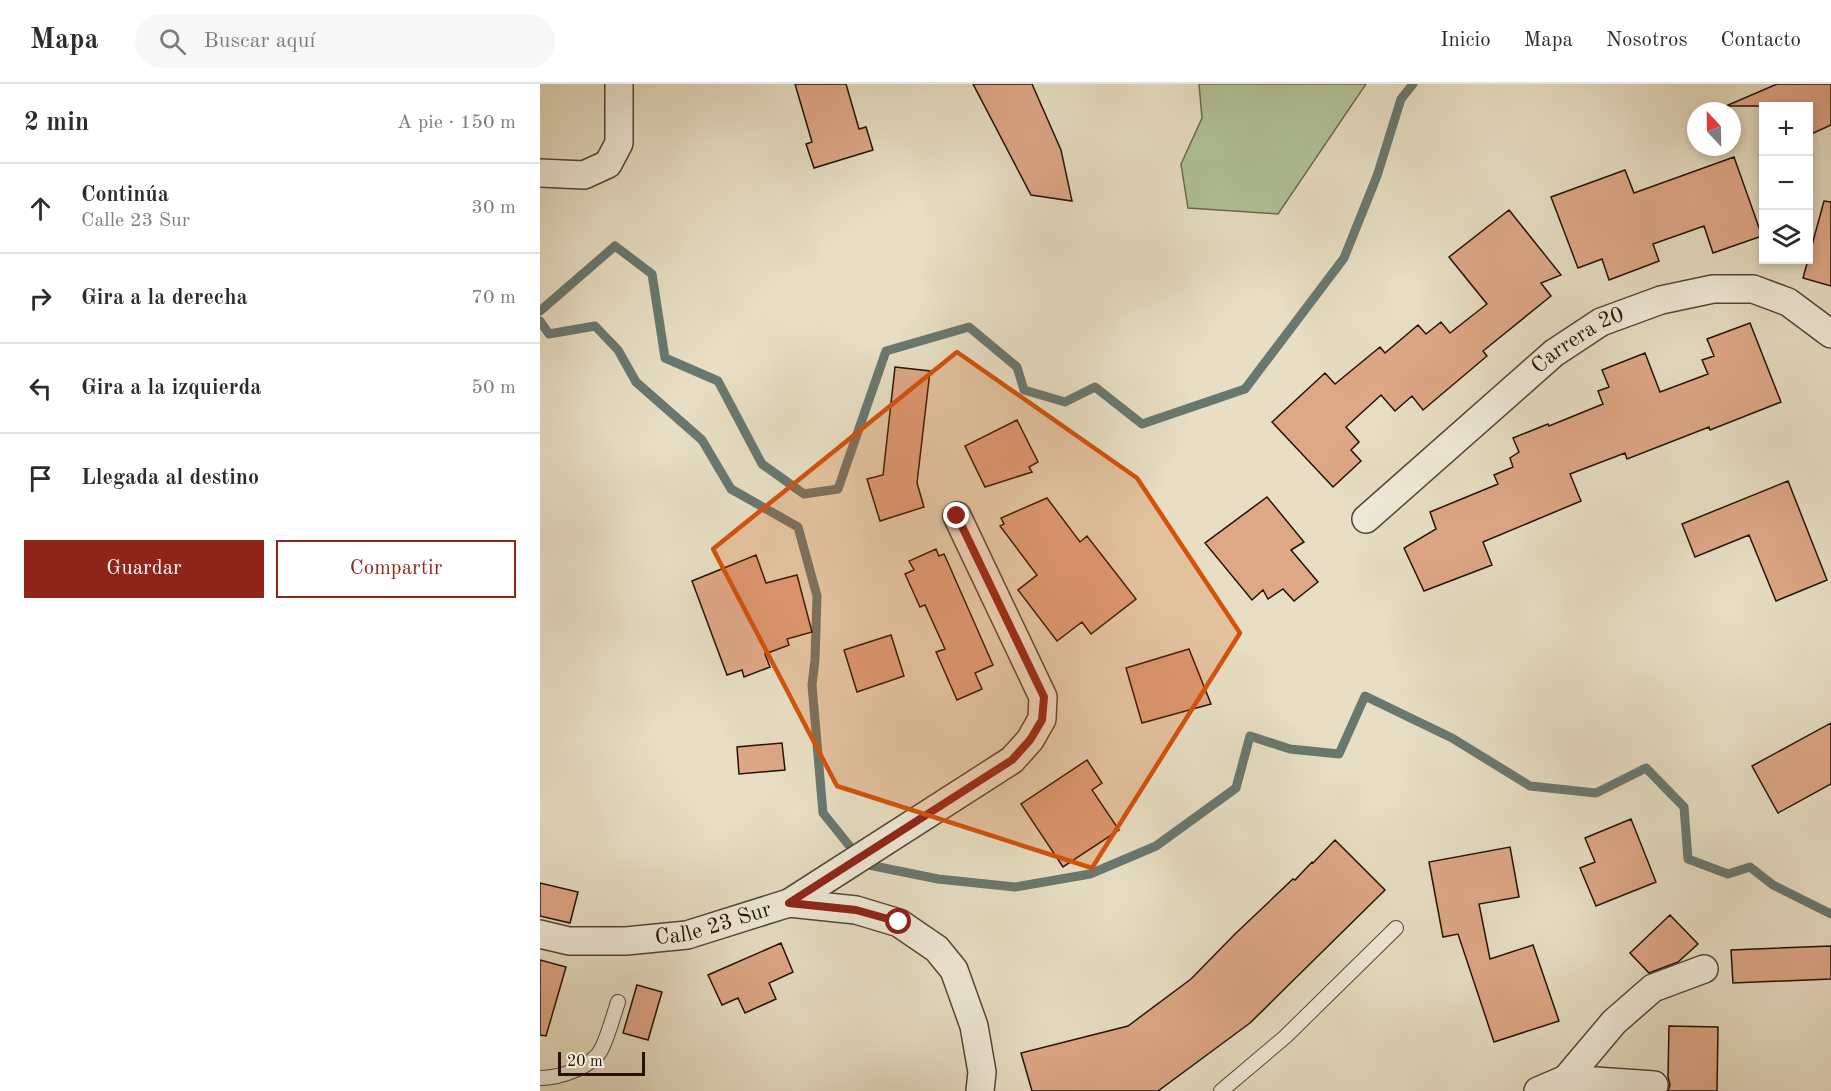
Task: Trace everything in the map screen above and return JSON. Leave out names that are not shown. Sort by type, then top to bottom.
[{"type":"street","points":[[540,173],[584,175],[608,164],[619,143],[619,84]]},
{"type":"street","name":"Carrera 20","points":[[1366,519],[1554,353],[1601,322],[1661,300],[1713,289],[1753,289],[1788,302],[1831,334]]},
{"type":"street","points":[[789,903],[1012,760],[1030,740],[1042,720],[1044,697],[957,516]]},
{"type":"street","name":"Calle 23 Sur","points":[[540,934],[569,941],[626,941],[687,935],[789,903],[856,910],[899,922],[937,949],[954,970],[974,1026],[982,1072],[980,1091]]},
{"type":"street","points":[[1538,1091],[1566,1079],[1614,1022],[1653,988],[1704,969]]},
{"type":"street","points":[[1566,1079],[1654,1085]]},
{"type":"lane","points":[[1221,1091],[1285,1037],[1396,928]]},
{"type":"lane","points":[[540,1078],[549,1078],[579,1070],[601,1050],[618,1002]]},
{"type":"highlighted area","points":[[957,352],[1137,478],[1240,633],[1092,868],[837,786],[713,549]]},
{"type":"green space","points":[[1199,84],[1366,84],[1278,214],[1188,208],[1181,164],[1202,118]]},
{"type":"building","points":[[795,84],[846,84],[859,129],[866,127],[873,150],[814,168],[806,144],[812,142]]},
{"type":"building","points":[[973,84],[1032,84],[1061,150],[1072,201],[1031,195]]},
{"type":"building","points":[[1777,84],[1831,84],[1831,125],[1813,133],[1813,102],[1759,102],[1759,106],[1741,106],[1741,102],[1735,102]]},
{"type":"building","points":[[1734,157],[1759,228],[1759,237],[1713,253],[1704,226],[1653,244],[1659,261],[1609,280],[1602,259],[1578,268],[1551,197],[1625,170],[1634,193]]},
{"type":"building","points":[[1824,201],[1831,202],[1831,286],[1803,278],[1807,264],[1813,264],[1813,241]]},
{"type":"building","points":[[1509,210],[1561,275],[1541,283],[1551,296],[1483,351],[1487,356],[1423,410],[1412,396],[1395,411],[1381,395],[1346,427],[1359,442],[1351,450],[1361,461],[1333,487],[1272,422],[1325,373],[1335,384],[1380,347],[1385,353],[1418,325],[1426,334],[1441,322],[1450,333],[1487,304],[1449,257]]},
{"type":"building","points":[[1750,323],[1781,402],[1627,459],[1625,453],[1570,474],[1581,501],[1483,542],[1492,565],[1424,591],[1404,548],[1436,529],[1430,512],[1498,484],[1494,475],[1513,467],[1510,458],[1519,452],[1513,438],[1603,404],[1598,391],[1609,387],[1602,370],[1645,353],[1660,392],[1708,374],[1702,360],[1714,356],[1707,339]]},
{"type":"building","points":[[895,367],[930,371],[917,483],[924,507],[880,521],[867,479],[883,475]]},
{"type":"building","points":[[1017,420],[1038,462],[1029,467],[1032,472],[985,487],[965,446]]},
{"type":"building","points":[[1788,481],[1827,580],[1776,601],[1749,535],[1695,557],[1682,524]]},
{"type":"building","points":[[1267,497],[1304,542],[1291,550],[1318,582],[1294,601],[1283,589],[1268,599],[1263,590],[1252,600],[1205,543]]},
{"type":"building","points":[[1047,498],[1080,542],[1087,536],[1136,599],[1091,634],[1082,622],[1057,641],[1018,590],[1037,575],[1000,526],[1004,524],[1001,518]]},
{"type":"building","points":[[936,549],[939,556],[944,554],[945,556],[993,665],[975,673],[982,689],[957,700],[936,652],[945,649],[925,605],[920,607],[905,574],[914,570],[909,561]]},
{"type":"building","points":[[756,555],[766,583],[797,575],[812,632],[787,639],[789,645],[765,654],[770,667],[744,677],[742,670],[727,675],[692,581]]},
{"type":"building","points":[[891,635],[904,676],[857,692],[844,650]]},
{"type":"building","points":[[1189,649],[1211,704],[1142,723],[1126,668]]},
{"type":"building","points":[[1831,723],[1831,784],[1778,813],[1752,766]]},
{"type":"building","points":[[782,743],[785,770],[739,774],[737,747]]},
{"type":"building","points":[[1087,760],[1102,783],[1092,790],[1119,830],[1063,867],[1021,804]]},
{"type":"building","points":[[1631,819],[1656,882],[1596,906],[1580,868],[1595,862],[1585,838]]},
{"type":"building","points":[[1335,840],[1385,890],[1250,1023],[1158,1091],[1032,1091],[1021,1053],[1128,1026],[1191,979],[1235,934]]},
{"type":"building","points":[[1510,847],[1519,897],[1479,904],[1490,959],[1533,945],[1559,1021],[1494,1042],[1458,934],[1443,937],[1429,862]]},
{"type":"building","points":[[540,883],[578,892],[570,923],[540,916]]},
{"type":"building","points":[[1670,915],[1698,944],[1678,962],[1649,973],[1630,953]]},
{"type":"building","points":[[781,943],[793,972],[769,983],[776,999],[745,1013],[738,998],[722,1005],[708,975]]},
{"type":"building","points":[[1831,946],[1831,979],[1733,983],[1731,950]]},
{"type":"building","points":[[540,960],[566,967],[546,1036],[540,1035]]},
{"type":"building","points":[[637,985],[662,992],[648,1040],[623,1033]]},
{"type":"building","points":[[1669,1026],[1718,1027],[1717,1091],[1668,1091],[1670,1085],[1668,1077]]},
{"type":"waterway","points":[[540,311],[615,246],[652,274],[665,358],[718,381],[762,464],[804,494],[838,489],[886,351],[969,327],[1017,367],[1024,390],[1065,402],[1095,387],[1142,424],[1245,389],[1344,258],[1377,176],[1401,99],[1413,84]]},
{"type":"waterway","points":[[540,321],[549,334],[595,326],[618,350],[636,382],[702,440],[731,489],[798,527],[817,596],[812,685],[823,813],[864,864],[938,879],[1015,887],[1090,874],[1156,846],[1236,788],[1250,736],[1290,749],[1339,754],[1365,696],[1452,738],[1530,786],[1596,793],[1646,768],[1684,807],[1688,859],[1728,874],[1750,867],[1773,885],[1831,914]]},
{"type":"route","points":[[899,922],[856,910],[789,903],[1012,760],[1030,740],[1042,720],[1044,697],[957,516]]}]
